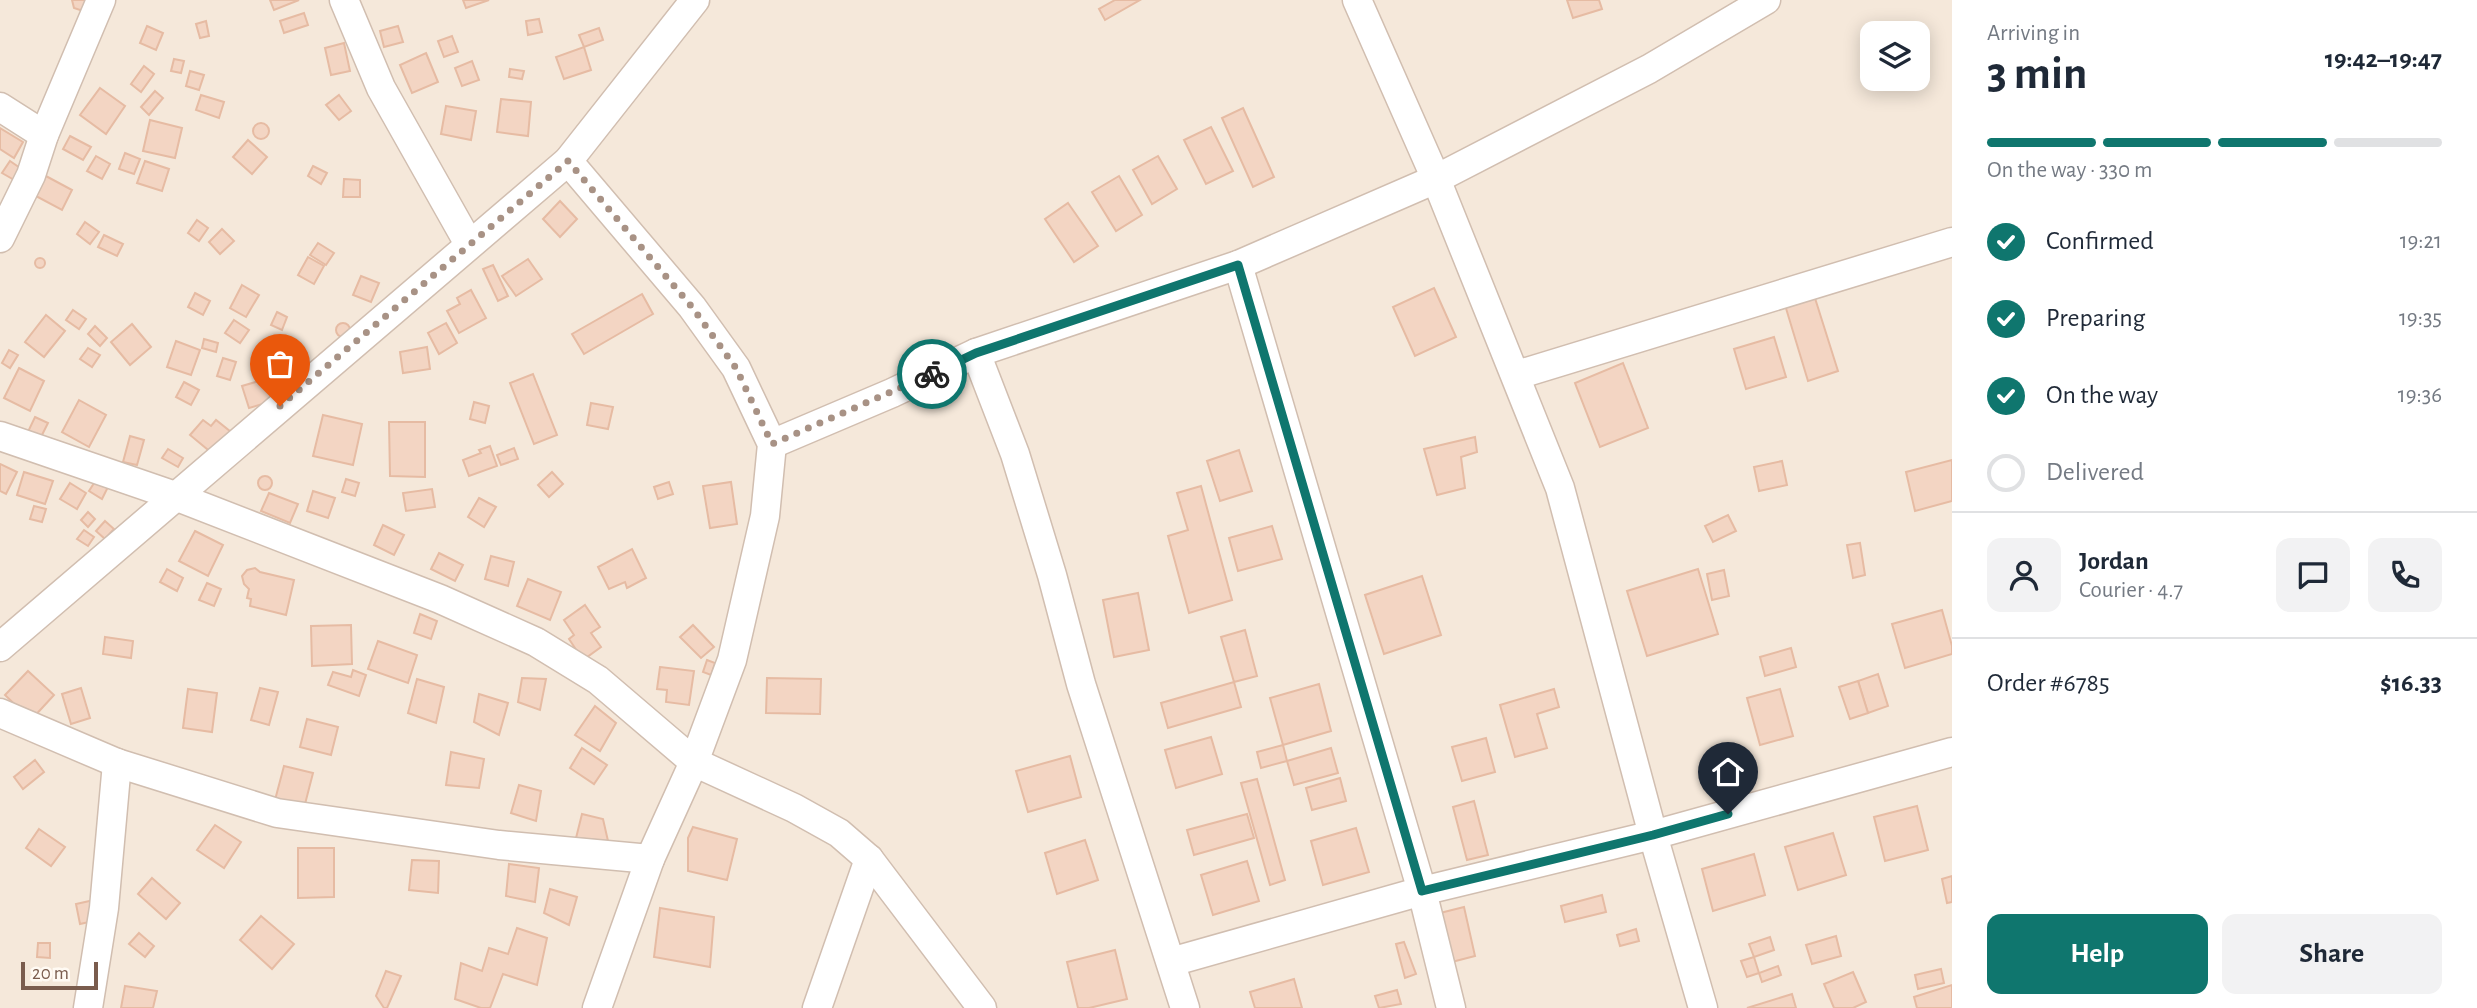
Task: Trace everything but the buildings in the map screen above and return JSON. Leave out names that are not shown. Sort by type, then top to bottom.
[{"type":"street","points":[[0,238],[31,176],[44,135],[101,0]]},
{"type":"street","points":[[344,0],[381,88],[469,244]]},
{"type":"street","points":[[1357,0],[1436,179],[1517,375],[1560,488],[1653,835],[1703,1008]]},
{"type":"street","points":[[772,444],[892,393],[976,353],[1238,265],[1436,179],[1649,69],[1766,0]]},
{"type":"street","points":[[0,647],[568,161],[688,3]]},
{"type":"street","points":[[0,107],[44,135]]},
{"type":"street","points":[[568,161],[692,307],[736,368],[772,444],[765,516],[732,660],[694,762],[650,859],[597,1008]]},
{"type":"street","points":[[1517,375],[1952,242]]},
{"type":"street","points":[[1238,265],[1422,891],[1451,1008]]},
{"type":"street","points":[[976,353],[1015,454],[1052,575],[1081,684],[1185,1008]]},
{"type":"street","points":[[0,436],[175,496],[440,599],[536,642],[598,680],[694,762],[839,832],[869,859],[982,1008]]},
{"type":"street","points":[[0,713],[117,763],[277,813],[499,845],[650,859]]},
{"type":"street","points":[[1171,962],[1422,891],[1653,835],[1952,752]]},
{"type":"street","points":[[88,1008],[104,908],[117,763]]},
{"type":"street","points":[[817,1008],[869,859]]},
{"type":"shaded area","points":[[0,0],[1952,0],[1952,1008],[0,1008]]},
{"type":"way so far","points":[[280,406],[568,161],[692,307],[736,368],[772,444],[932,374]]},
{"type":"route","points":[[932,374],[976,353],[1238,265],[1422,891],[1728,814]]}]
